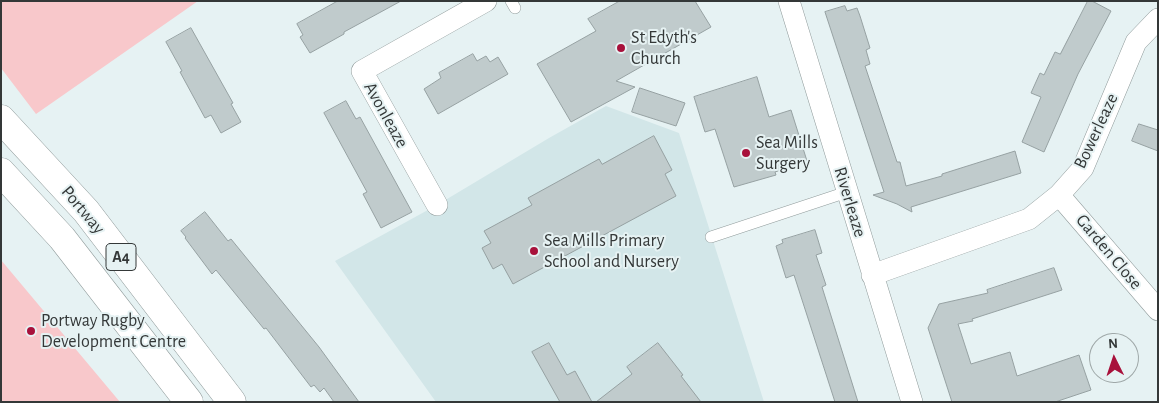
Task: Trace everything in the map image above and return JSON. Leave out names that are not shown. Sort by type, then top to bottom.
[{"type":"highway","name":"Portway","points":[[1,119],[86,211],[232,402]]},
{"type":"highway","name":"Portway","points":[[1,172],[62,238],[190,402]]},
{"type":"street","name":"Avonleaze","points":[[437,205],[362,71],[486,1]]},
{"type":"street","name":"Riverleaze","points":[[789,1],[912,402]]},
{"type":"street","name":"Bowerleaze","points":[[872,275],[1029,220],[1059,194],[1083,168],[1136,42],[1158,19]]},
{"type":"street","name":"Garden Close","points":[[1059,194],[1158,310]]},
{"type":"lane","points":[[711,237],[847,192]]},
{"type":"shaded area","points":[[1,1],[198,1],[36,114],[1,68]]},
{"type":"shaded area","name":"Sea Mills Primary School and Nursery","points":[[606,106],[679,133],[764,402],[436,402],[335,261],[437,205]]},
{"type":"shaded area","name":"Portway Rugby Development Centre","points":[[1,260],[120,402],[1,402]]},
{"type":"building","points":[[338,1],[401,1],[310,53],[300,37],[303,35],[297,24]]},
{"type":"building","name":"St Edyth's Church","points":[[620,1],[695,1],[711,27],[616,81],[635,87],[571,122],[537,64],[596,31],[588,19]]},
{"type":"building","points":[[1088,1],[1092,1],[1111,11],[1078,74],[1044,152],[1022,142],[1041,97],[1031,93],[1040,73],[1044,75],[1055,52],[1060,54]]},
{"type":"building","points":[[845,6],[847,11],[857,8],[860,16],[870,48],[866,50],[870,64],[865,66],[897,162],[900,162],[906,186],[1015,151],[1021,173],[911,207],[912,212],[873,195],[884,192],[825,12]]},
{"type":"building","points":[[191,28],[233,103],[231,104],[241,122],[221,133],[211,115],[205,118],[166,42]]},
{"type":"building","points":[[473,54],[477,61],[486,56],[490,62],[498,57],[508,74],[438,114],[424,89],[441,78],[439,73]]},
{"type":"building","name":"Sea Mills Surgery","points":[[757,77],[769,117],[791,110],[807,161],[775,172],[776,175],[734,187],[715,129],[705,132],[694,97]]},
{"type":"building","points":[[640,88],[685,103],[676,126],[632,112]]},
{"type":"building","points":[[346,101],[356,119],[360,117],[412,212],[381,228],[363,194],[367,192],[324,113]]},
{"type":"building","points":[[1139,124],[1158,130],[1158,151],[1132,141]]},
{"type":"building","points":[[654,136],[672,170],[665,174],[676,196],[513,284],[502,264],[493,269],[482,248],[491,243],[484,231],[532,205],[528,198],[599,159],[602,164]]},
{"type":"building","points":[[205,212],[228,241],[231,239],[319,347],[359,402],[334,402],[324,388],[320,392],[314,385],[311,387],[266,328],[264,329],[216,270],[212,274],[181,231]]},
{"type":"building","points":[[815,230],[822,253],[816,255],[826,285],[822,287],[858,402],[835,402],[794,275],[786,278],[776,246],[783,243],[782,240]]},
{"type":"building","points":[[1054,268],[1062,290],[972,319],[973,321],[958,324],[971,364],[1010,352],[1017,376],[1079,355],[1091,390],[1055,402],[952,402],[928,328],[939,304],[988,293],[987,290]]},
{"type":"building","points":[[549,343],[567,375],[575,371],[592,402],[560,402],[532,352]]},
{"type":"building","points":[[658,343],[701,402],[596,402],[632,374],[627,367]]},
{"type":"place","name":"St Edyth's Church","points":[[621,48]]},
{"type":"place","name":"Sea Mills Surgery","points":[[746,153]]},
{"type":"place","name":"Sea Mills Primary School and Nursery","points":[[534,251]]},
{"type":"place","name":"Portway Rugby Development Centre","points":[[31,331]]}]
